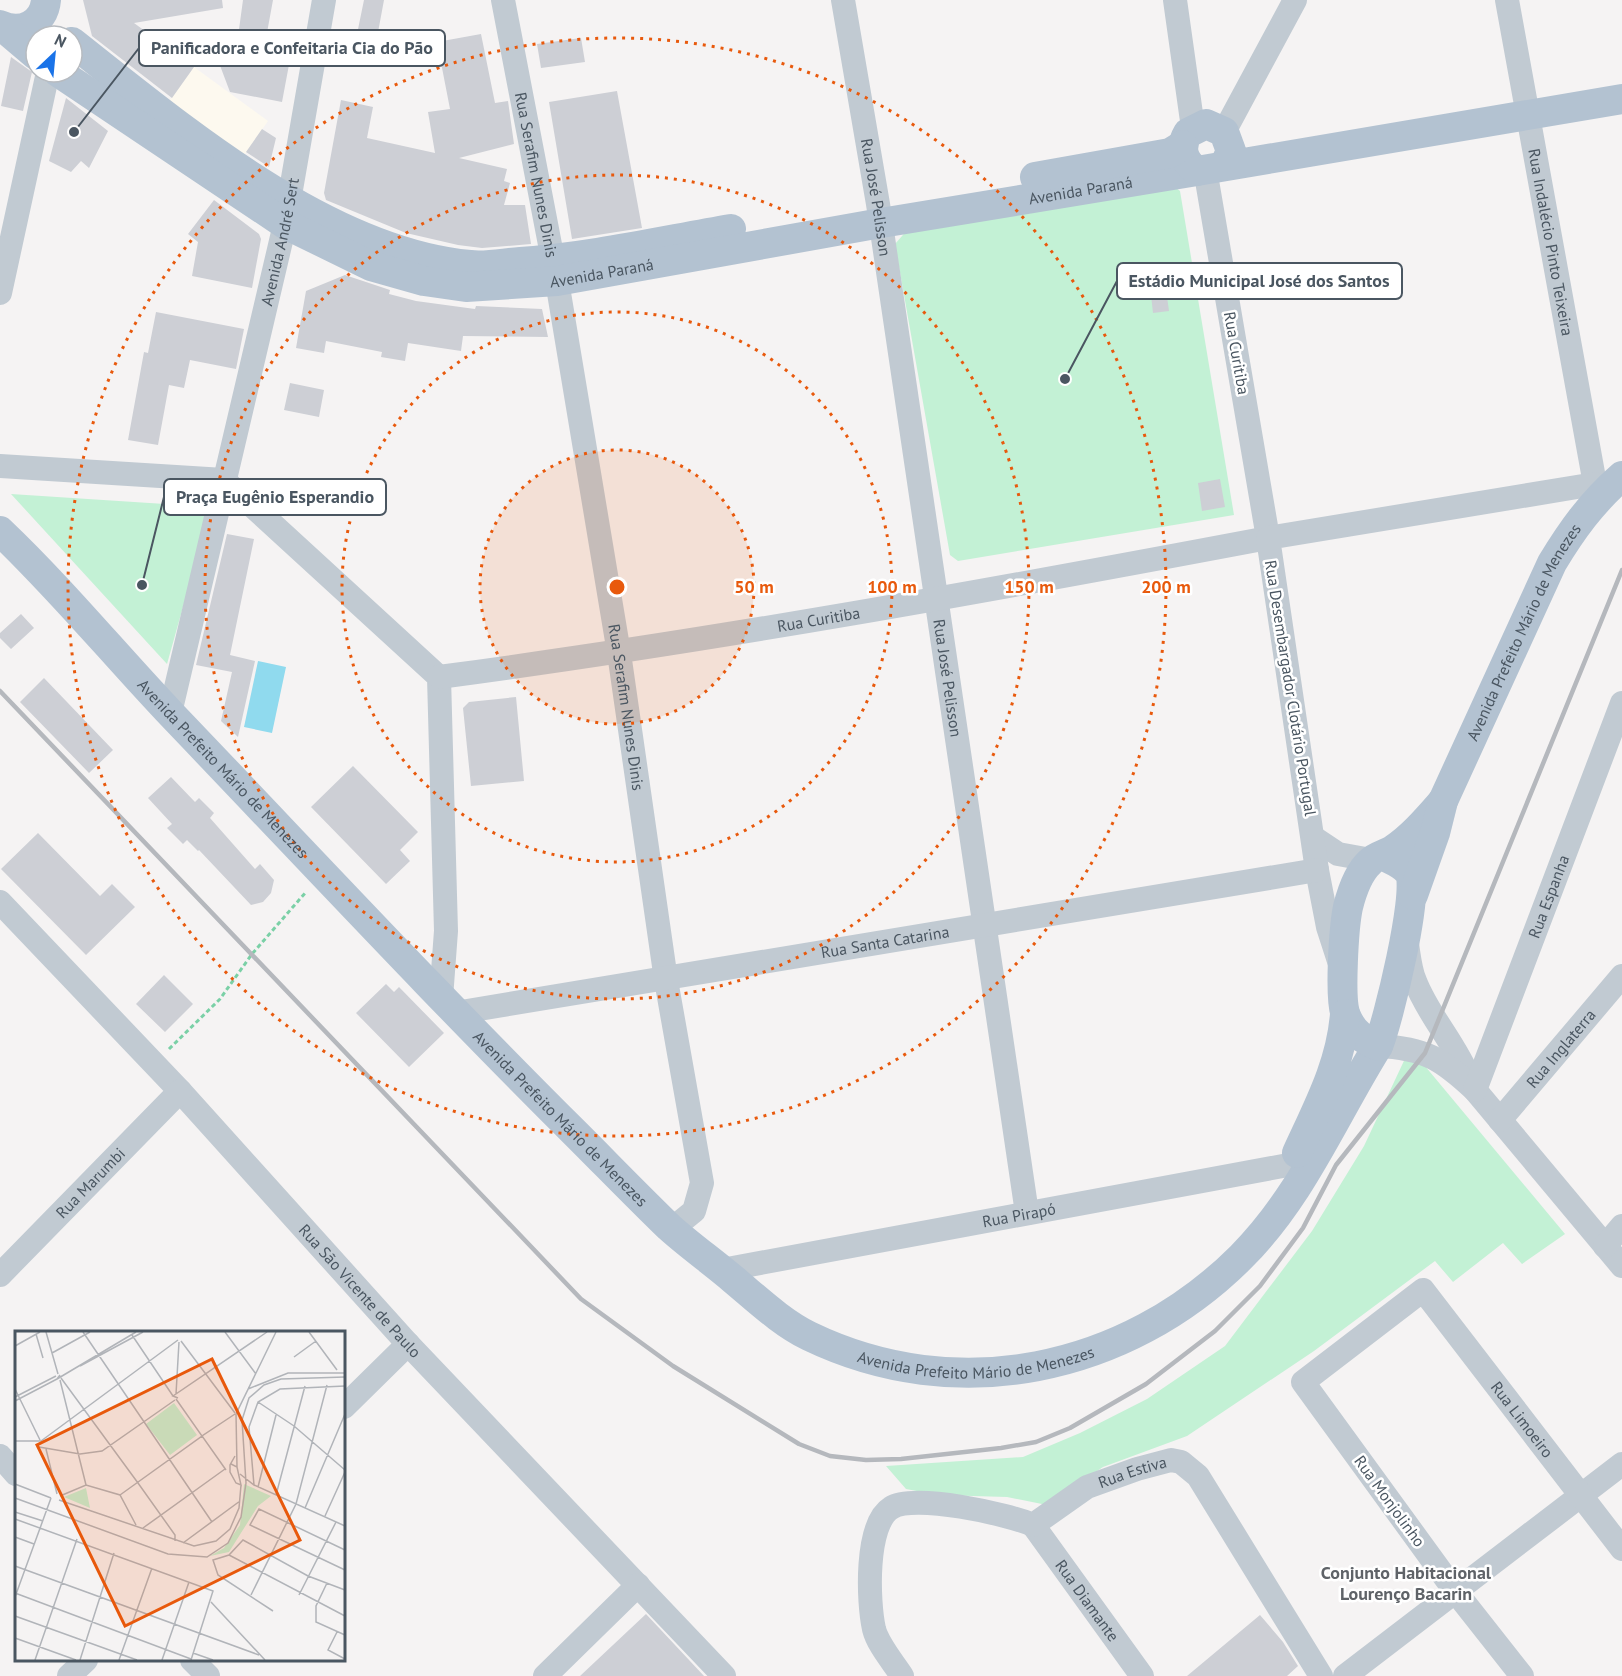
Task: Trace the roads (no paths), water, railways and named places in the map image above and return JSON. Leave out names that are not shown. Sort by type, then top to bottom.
[{"type":"main road","name":"Avenida Paraná","points":[[46,4],[58,24]]},
{"type":"main road","points":[[1,26],[25,28],[38,21],[46,4]]},
{"type":"main road","points":[[1,26],[24,45]]},
{"type":"main road","name":"Avenida Paraná","points":[[84,54],[175,138]]},
{"type":"main road","name":"Avenida Paraná","points":[[1528,106],[1622,80]]},
{"type":"main road","name":"Avenida Paraná","points":[[79,84],[175,138],[371,266],[424,281],[466,287],[879,214],[1208,150],[1528,106],[1622,99]]},
{"type":"main road","name":"Avenida Prefeito Mário de Menezes","points":[[1304,1162],[1378,1046],[1392,997],[1413,895],[1435,833],[1443,801],[1552,563],[1574,526],[1605,486]]},
{"type":"main road","name":"Avenida Prefeito Mário de Menezes","points":[[4,531],[170,713],[448,1006],[672,1229],[768,1308],[807,1335],[863,1357],[924,1372],[990,1373],[1048,1366],[1096,1351],[1138,1332],[1186,1302],[1238,1260],[1280,1214],[1304,1162],[1343,1041],[1345,1014],[1343,973],[1348,908],[1358,878],[1377,858],[1421,826],[1443,801]]},
{"type":"main road","points":[[1377,858],[1400,864],[1409,874],[1413,895]]},
{"type":"main road","points":[[1345,1014],[1353,1029],[1362,1039],[1378,1046]]},
{"type":"street","name":"Avenida André Sert","points":[[170,713],[287,212],[324,0]]},
{"type":"street","name":"Rua Serafim Nunes Dinis","points":[[503,0],[555,271],[619,653],[666,980],[702,1183],[694,1211],[672,1229]]},
{"type":"street","name":"Rua José Pelisson","points":[[843,0],[879,214],[1027,1213]]},
{"type":"street","points":[[1175,0],[1208,150]]},
{"type":"street","points":[[1208,150],[1295,0]]},
{"type":"street","name":"Rua Indalécio Pinto Teixeira","points":[[1507,0],[1605,486]]},
{"type":"street","points":[[0,293],[45,84]]},
{"type":"street","name":"Rua Curitiba","points":[[1208,150],[1268,537]]},
{"type":"street","points":[[0,466],[224,480],[439,677],[448,1006]]},
{"type":"street","name":"Rua Curitiba","points":[[439,677],[619,653],[936,601],[1268,537],[1605,486]]},
{"type":"street","name":"Rua Desembargador Clotário Portugal","points":[[1268,537],[1317,870],[1328,927],[1343,973]]},
{"type":"street","name":"Rua Espanha","points":[[1474,1090],[1622,703]]},
{"type":"street","name":"Rua Desembargador Clotário Portugal","points":[[1314,838],[1338,854],[1355,859],[1377,858]]},
{"type":"street","name":"Rua Santa Catarina","points":[[448,1006],[666,980],[1317,870]]},
{"type":"street","name":"Rua São Vicente de Paulo","points":[[0,902],[180,1091],[408,1344],[724,1676]]},
{"type":"street","points":[[1404,931],[1413,979],[1425,1004],[1461,1056],[1474,1090]]},
{"type":"street","name":"Rua Inglaterra","points":[[1500,1120],[1622,976]]},
{"type":"street","points":[[1378,1046],[1400,1047],[1425,1053],[1447,1064],[1500,1120],[1622,1266]]},
{"type":"street","name":"Rua Marumbi","points":[[0,1275],[180,1091]]},
{"type":"street","name":"Rua Pirapó","points":[[722,1270],[1304,1162]]},
{"type":"street","points":[[1605,1246],[1622,1226]]},
{"type":"street","name":"Rua Monjolinho","points":[[1423,1290],[1303,1382],[1455,1591],[1522,1676]]},
{"type":"street","name":"Rua Limoeiro","points":[[1423,1290],[1622,1549]]},
{"type":"street","points":[[345,1406],[408,1344]]},
{"type":"street","points":[[0,1456],[15,1473]]},
{"type":"street","name":"Rua Estiva","points":[[1033,1525],[1093,1485],[1137,1469],[1171,1460],[1181,1462],[1198,1476],[1321,1676]]},
{"type":"street","points":[[1345,1676],[1622,1464]]},
{"type":"street","points":[[902,1676],[874,1628],[872,1541],[882,1514],[893,1506],[937,1504],[996,1512],[1033,1525]]},
{"type":"street","name":"Rua Diamante","points":[[1033,1525],[1142,1676]]},
{"type":"street","points":[[545,1676],[638,1585]]},
{"type":"street","points":[[69,1676],[84,1661]]},
{"type":"street","points":[[194,1661],[208,1676]]},
{"type":"water","points":[[258,661],[286,667],[272,733],[244,727]]},
{"type":"railway","points":[[0,691],[581,1299],[673,1366],[799,1444],[830,1456],[866,1460],[901,1459],[1036,1442],[1070,1428],[1146,1384],[1215,1331],[1260,1286],[1303,1228],[1336,1165],[1425,1053],[1622,570]]},
{"type":"place","name":"Panificadora e Confeitaria Cia do Pão","points":[[74,132]]},
{"type":"place","name":"Estádio Municipal José dos Santos","points":[[1065,379]]},
{"type":"place","name":"Praça Eugênio Esperandio","points":[[142,585]]},
{"type":"district","name":"Conjunto Habitacional Lourenço Bacarin","points":[[1406,1583]]}]
